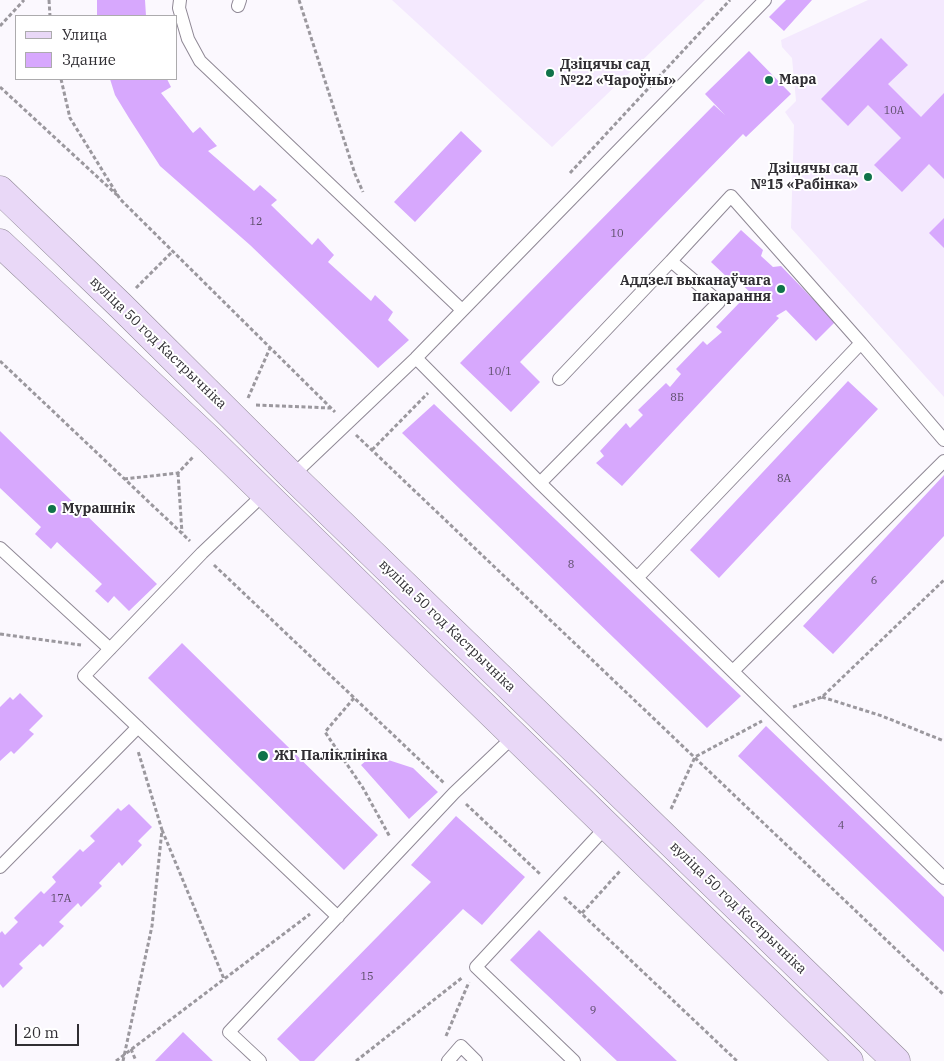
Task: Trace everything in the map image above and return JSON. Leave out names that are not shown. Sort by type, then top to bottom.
[{"type":"main road","name":"вуліца 50 год Кастрычніка","points":[[0,190],[120,304],[292,476],[896,1061]]},
{"type":"main road","points":[[0,243],[210,440],[849,1061]]},
{"type":"lane","points":[[180,0],[179,8],[188,39],[200,61],[462,310]]},
{"type":"lane","points":[[292,476],[416,358],[765,0]]},
{"type":"lane","points":[[559,379],[731,196],[944,440]]},
{"type":"lane","points":[[540,483],[719,302],[671,261]]},
{"type":"lane","points":[[637,578],[861,343]]},
{"type":"lane","points":[[416,358],[540,483],[944,878]]},
{"type":"lane","points":[[732,671],[944,461]]},
{"type":"lane","points":[[265,493],[202,553],[84,676],[135,730],[338,917]]},
{"type":"lane","points":[[0,548],[110,649]]},
{"type":"lane","points":[[0,867],[135,730]]},
{"type":"lane","points":[[260,1061],[229,1032],[454,793],[514,736]]},
{"type":"lane","points":[[574,1061],[476,967],[607,826]]},
{"type":"lane","points":[[448,1061],[461,1046],[476,1061]]},
{"type":"path","points":[[0,26],[24,0]]},
{"type":"path","points":[[49,0],[50,15]]},
{"type":"path","points":[[299,0],[355,174],[366,199]]},
{"type":"path","points":[[61,80],[70,118],[120,199]]},
{"type":"path","points":[[0,87],[120,199],[346,425],[944,995]]},
{"type":"path","points":[[120,304],[173,251]]},
{"type":"path","points":[[0,361],[737,1061]]},
{"type":"path","points":[[254,405],[331,408]]},
{"type":"path","points":[[178,473],[182,534]]},
{"type":"path","points":[[695,757],[775,713],[822,697],[944,580]]},
{"type":"path","points":[[0,634],[110,649]]},
{"type":"path","points":[[822,697],[882,716],[944,741]]},
{"type":"path","points":[[135,730],[162,830],[224,979]]},
{"type":"path","points":[[123,1061],[152,926],[162,830]]},
{"type":"path","points":[[443,1044],[476,967]]},
{"type":"path","points":[[356,1061],[476,967]]},
{"type":"path","points":[[131,1049],[136,1061]]},
{"type":"shaded area","name":"Дзіцячы сад №22 «Чароўны»","points":[[392,0],[705,0],[552,147]]},
{"type":"shaded area","name":"Дзіцячы сад №15 «Рабінка»","points":[[868,0],[944,0],[944,397],[791,228],[794,125],[785,112],[796,101],[792,58],[782,47],[781,40]]},
{"type":"building","points":[[97,0],[145,0],[146,15],[97,15]]},
{"type":"building","points":[[786,0],[812,0],[784,31],[769,17]]},
{"type":"building","points":[[881,38],[908,65],[888,84],[921,117],[944,93],[944,179],[929,164],[902,192],[874,165],[901,138],[868,105],[848,126],[821,99]]},
{"type":"building","points":[[749,51],[791,94],[746,137],[743,134],[520,362],[540,382],[511,412],[460,363],[714,105],[725,115],[705,94]]},
{"type":"building","points":[[110,80],[168,80],[171,87],[161,93],[193,133],[200,127],[217,146],[208,151],[254,191],[260,185],[277,200],[271,205],[312,245],[318,238],[334,255],[328,262],[371,301],[375,295],[393,312],[388,320],[409,340],[378,368],[250,245],[160,166],[115,95]]},
{"type":"building","points":[[461,131],[482,151],[415,222],[394,202]]},
{"type":"building","points":[[944,218],[944,248],[929,233]]},
{"type":"building","points":[[741,230],[763,250],[761,256],[773,267],[781,266],[835,322],[816,341],[786,310],[776,316],[779,318],[622,486],[596,463],[604,456],[600,451],[626,423],[630,428],[643,415],[638,410],[666,383],[670,387],[681,374],[676,369],[703,341],[707,345],[722,332],[716,327],[743,299],[748,303],[754,296],[733,276],[729,279],[711,262]]},
{"type":"building","points":[[848,381],[878,409],[719,578],[690,550]]},
{"type":"building","points":[[434,404],[741,696],[707,728],[402,433]]},
{"type":"building","name":"Мурашнік","points":[[0,431],[157,584],[129,611],[114,596],[108,603],[95,591],[102,584],[57,542],[51,549],[35,534],[41,527],[0,488]]},
{"type":"building","points":[[944,475],[944,536],[833,654],[803,626]]},
{"type":"building","name":"ЖГ Паліклініка","points":[[182,643],[378,835],[344,870],[148,678]]},
{"type":"building","points":[[20,693],[43,716],[29,730],[34,734],[14,754],[11,751],[0,761],[0,707],[10,697],[13,700]]},
{"type":"building","points":[[766,726],[944,897],[944,952],[738,756]]},
{"type":"building","points":[[373,755],[413,768],[438,792],[409,819],[361,765]]},
{"type":"building","points":[[129,804],[152,827],[138,841],[142,845],[122,866],[119,862],[99,883],[102,886],[81,907],[78,903],[59,922],[64,926],[43,947],[40,944],[19,964],[23,968],[3,988],[0,984],[0,933],[2,931],[5,935],[18,922],[14,918],[41,891],[44,894],[56,882],[52,877],[80,849],[83,852],[95,841],[90,836],[118,808],[121,811]]},
{"type":"building","points":[[456,816],[525,877],[482,925],[463,909],[314,1061],[300,1061],[277,1039],[431,882],[411,865]]},
{"type":"building","points":[[539,930],[677,1061],[617,1061],[510,960]]},
{"type":"building","points":[[183,1032],[213,1061],[155,1061]]},
{"type":"place","name":"Дзіцячы сад №22 «Чароўны»","points":[[550,73]]},
{"type":"place","name":"Мара","points":[[769,80]]},
{"type":"place","name":"Дзіцячы сад №15 «Рабінка»","points":[[868,177]]},
{"type":"place","name":"Аддзел выканаўчага пакарання","points":[[781,289]]},
{"type":"place","name":"Мурашнік","points":[[52,509]]},
{"type":"place","name":"ЖГ Паліклініка","points":[[263,756]]}]
